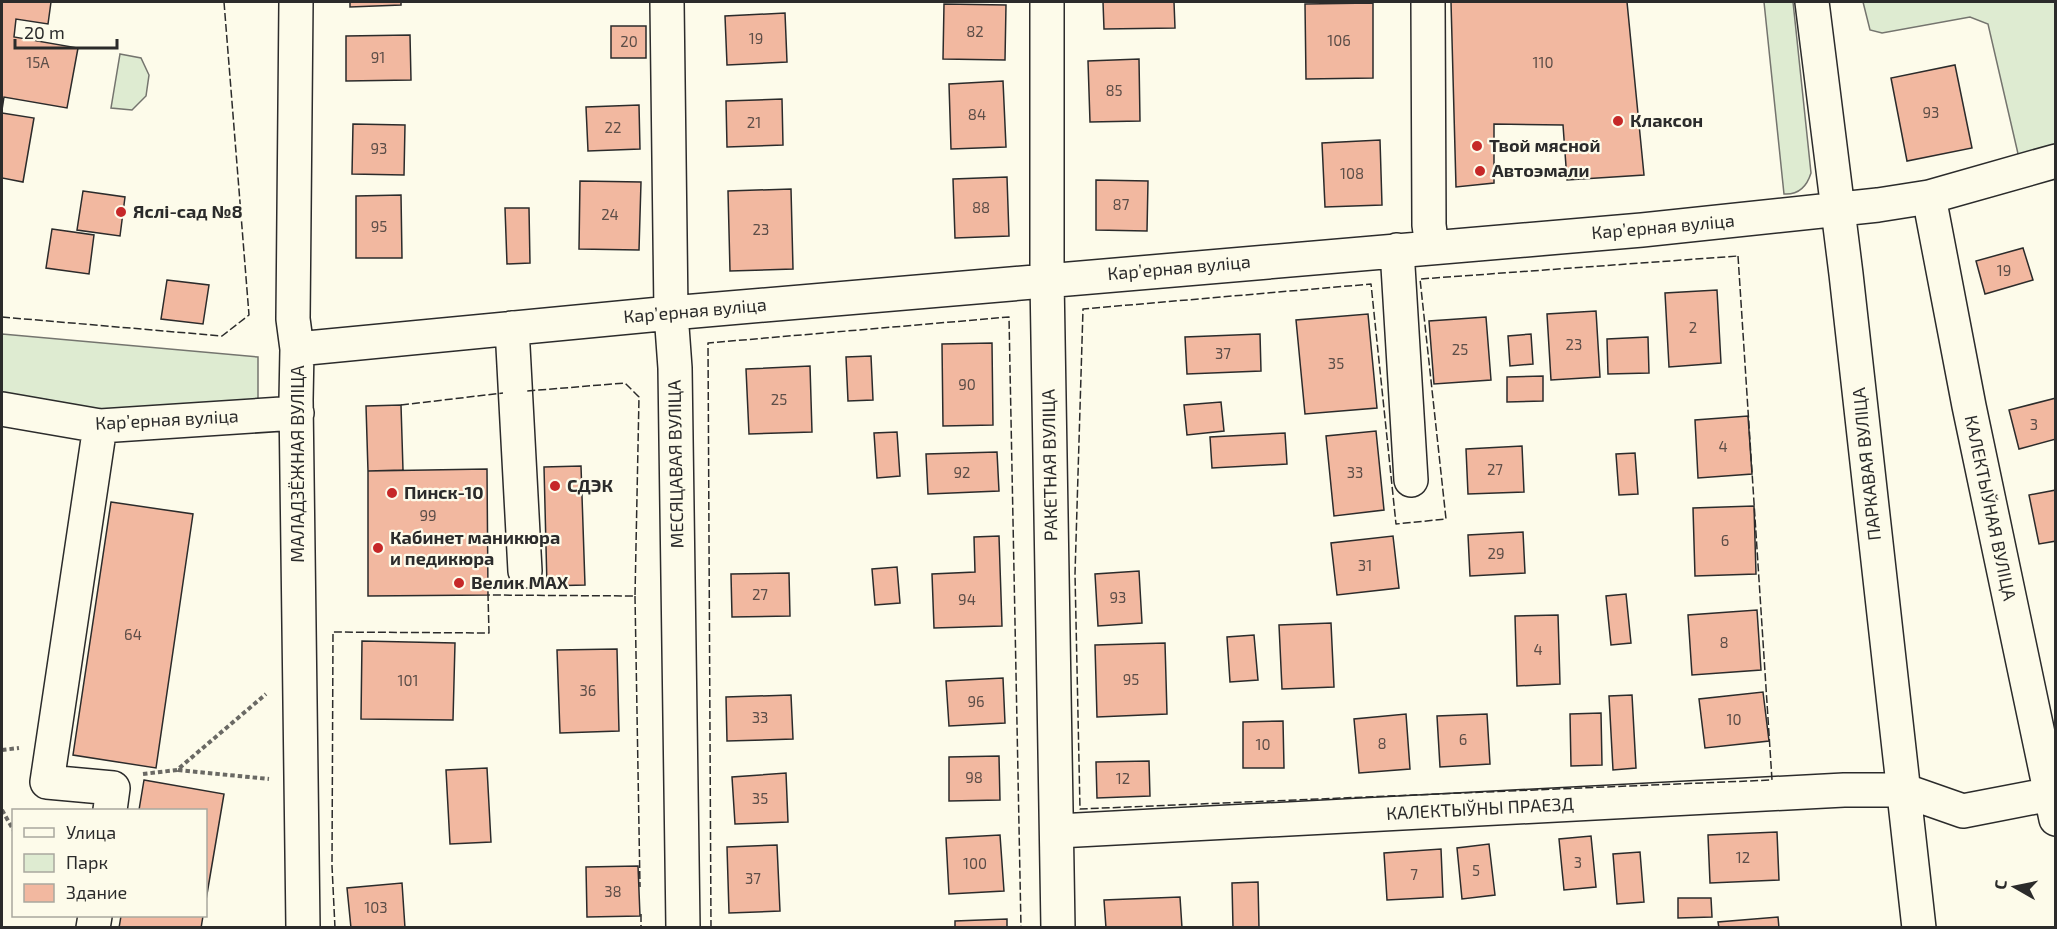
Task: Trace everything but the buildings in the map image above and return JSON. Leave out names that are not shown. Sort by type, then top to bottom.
[{"type":"street","name":"МАЛАДЗЁЖНАЯ ВУЛІЦА","points":[[296,2],[293,319],[297,349],[303,927]]},
{"type":"street","name":"МЕСЯЦАВАЯ ВУЛІЦА","points":[[667,2],[683,927]]},
{"type":"street","name":"РАКЕТНАЯ ВУЛІЦА","points":[[1047,2],[1047,279],[1058,927]]},
{"type":"street","points":[[1428,2],[1432,247]]},
{"type":"street","name":"ПАРКАВАЯ ВУЛІЦА","points":[[1812,2],[1919,927]]},
{"type":"street","name":"Карʼерная вуліца","points":[[297,349],[1047,279],[1642,230],[1929,197],[2055,161]]},
{"type":"street","name":"КАЛЕКТЫЎНАЯ ВУЛІЦА","points":[[1929,197],[1969,406],[2053,802]]},
{"type":"street","points":[[1397,250],[1412,480]]},
{"type":"street","points":[[512,328],[525,571]]},
{"type":"street","name":"Карʼерная вуліца","points":[[2,409],[100,426],[297,413]]},
{"type":"street","points":[[100,426],[47,782],[113,788],[110,809]]},
{"type":"street","name":"КАЛЕКТЫЎНЫ ПРАЕЗД","points":[[1058,831],[1844,790],[1903,790],[1963,811],[2053,802]]},
{"type":"path","points":[[177,770],[266,693]]},
{"type":"path","points":[[134,776],[177,770],[276,780]]},
{"type":"path","points":[[2,810],[12,828]]},
{"type":"green space","points":[[1764,2],[1793,2],[1811,173],[1802,189],[1789,194],[1784,194]]},
{"type":"green space","points":[[1863,2],[2055,2],[2055,148],[2019,158],[1988,24],[1970,17],[1882,33],[1870,30]]},
{"type":"green space","points":[[120,54],[141,58],[149,75],[146,96],[132,110],[111,108]]},
{"type":"green space","points":[[2,334],[258,357],[258,400],[103,413],[2,397]]},
{"type":"fence","points":[[2,317],[222,336],[249,315],[224,2]]},
{"type":"fence","points":[[1738,256],[1772,780],[1080,809],[1075,574],[1083,309],[1371,284],[1396,524],[1446,519],[1420,279],[1738,256]]},
{"type":"fence","points":[[711,928],[708,343],[1009,317],[1021,928]]},
{"type":"fence","points":[[335,928],[332,866],[333,632],[489,633],[488,595],[635,596],[639,397],[625,383],[527,391]]},
{"type":"fence","points":[[401,405],[503,393]]},
{"type":"fence","points":[[635,596],[640,887]]},
{"type":"fence","points":[[641,914],[641,928]]},
{"type":"place","name":"Клаксон","points":[[1618,121]]},
{"type":"place","name":"Твой мясной","points":[[1477,146]]},
{"type":"place","name":"Автоэмали","points":[[1480,171]]},
{"type":"place","name":"Яслі-сад №8","points":[[121,212]]},
{"type":"place","name":"СДЭК","points":[[555,486]]},
{"type":"place","name":"Пинск-10","points":[[392,493]]},
{"type":"place","name":"Кабинет маникюра и педикюра","points":[[378,548]]},
{"type":"place","name":"Велик МАХ","points":[[459,583]]}]
